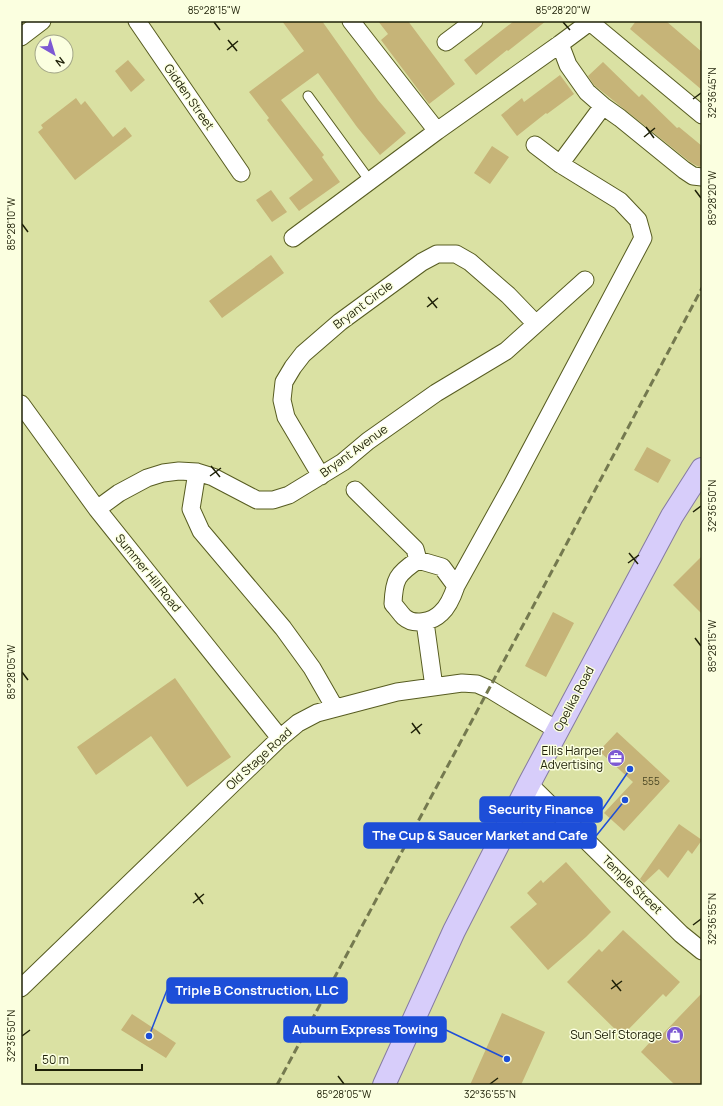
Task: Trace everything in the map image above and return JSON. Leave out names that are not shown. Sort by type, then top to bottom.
[{"type":"main road","name":"Opelika Road","points":[[384,1085],[454,931],[529,784],[672,516],[702,469]]},
{"type":"street","points":[[21,37],[42,21]]},
{"type":"street","name":"Gidden Street","points":[[137,21],[241,173]]},
{"type":"street","points":[[352,21],[437,131]]},
{"type":"street","points":[[446,42],[474,21]]},
{"type":"street","points":[[294,238],[437,131],[590,21],[702,115]]},
{"type":"street","points":[[560,44],[568,65],[587,92],[684,170],[693,176],[702,177]]},
{"type":"street","points":[[560,164],[604,106]]},
{"type":"street","points":[[418,560],[399,575],[394,586],[393,604],[405,618],[415,622],[425,622],[441,614],[452,599],[456,586],[512,485],[643,238],[638,220],[620,201],[560,164],[535,145]]},
{"type":"street","name":"Bryant Circle","points":[[321,476],[286,417],[282,400],[284,382],[293,367],[309,349],[340,322],[422,262],[437,254],[456,254],[470,262],[508,294],[536,324]]},
{"type":"street","name":"Bryant Avenue","points":[[97,509],[119,493],[147,478],[163,473],[180,471],[197,472],[213,477],[257,500],[273,500],[289,495],[343,462],[368,441],[436,393],[506,351],[585,280]]},
{"type":"street","name":"Summer Hill Road","points":[[22,409],[97,509],[280,738]]},
{"type":"street","points":[[197,472],[191,509],[201,531],[283,628],[312,668],[335,708]]},
{"type":"street","points":[[355,490],[414,549],[418,560]]},
{"type":"street","points":[[418,560],[442,567],[456,586]]},
{"type":"street","points":[[425,622],[434,687]]},
{"type":"street","name":"Old Stage Road","points":[[21,988],[280,738],[298,723],[317,713],[396,692],[462,683],[476,684],[491,690],[557,730]]},
{"type":"street","name":"Temple Street","points":[[529,784],[681,934],[702,951]]},
{"type":"lane","points":[[308,96],[370,181]]},
{"type":"building","points":[[282,21],[322,21],[378,100],[406,133],[380,155],[357,127],[318,73],[281,100],[324,155],[322,157],[340,182],[299,211],[289,198],[313,180],[267,120],[269,118],[249,92],[304,51]]},
{"type":"building","points":[[378,21],[408,21],[455,84],[429,104],[381,40],[388,34]]},
{"type":"building","points":[[514,21],[546,21],[476,75],[464,60]]},
{"type":"building","points":[[636,21],[666,21],[702,52],[702,90],[630,29]]},
{"type":"building","points":[[128,60],[145,80],[131,92],[115,71]]},
{"type":"building","points":[[603,62],[639,97],[642,94],[677,128],[679,127],[702,146],[702,164],[700,167],[690,162],[594,85],[588,76]]},
{"type":"building","points":[[560,75],[574,94],[547,114],[546,113],[517,136],[501,115],[522,98],[524,102]]},
{"type":"building","points":[[76,98],[81,105],[85,101],[113,137],[125,127],[132,136],[75,180],[38,132],[43,128],[41,125]]},
{"type":"building","points":[[492,146],[509,157],[490,184],[474,173]]},
{"type":"building","points":[[271,190],[287,212],[272,222],[256,200]]},
{"type":"building","points":[[271,255],[284,273],[222,318],[209,301]]},
{"type":"building","points":[[647,447],[671,460],[658,483],[634,470]]},
{"type":"building","points":[[702,556],[702,614],[673,585]]},
{"type":"building","points":[[553,612],[574,623],[546,677],[525,666]]},
{"type":"building","points":[[175,678],[231,757],[187,787],[151,736],[96,775],[77,747]]},
{"type":"building","points":[[617,732],[670,781],[624,831],[604,813],[633,782],[599,751]]},
{"type":"building","points":[[679,824],[702,840],[692,854],[688,850],[668,878],[659,869],[644,883],[640,879]]},
{"type":"building","points":[[566,862],[611,912],[586,937],[548,970],[510,927],[537,904],[527,893],[541,880],[543,883]]},
{"type":"building","points":[[623,930],[680,982],[666,997],[663,994],[622,1036],[567,982],[599,949],[602,952]]},
{"type":"building","points":[[702,993],[702,1085],[675,1085],[641,1052],[651,1041],[654,1043]]},
{"type":"building","points":[[502,1013],[545,1032],[521,1085],[470,1085]]},
{"type":"building","points":[[132,1014],[176,1043],[166,1058],[121,1030]]},
{"type":"railway","points":[[277,1085],[702,288]]},
{"type":"place","name":"Ellis Harper Advertising","points":[[616,758]]},
{"type":"place","name":"Security Finance","points":[[630,769]]},
{"type":"place","name":"The Cup & Saucer Market and Cafe","points":[[625,800]]},
{"type":"place","name":"Sun Self Storage","points":[[675,1035]]},
{"type":"place","name":"Triple B Construction, LLC","points":[[149,1036]]},
{"type":"place","name":"Auburn Express Towing","points":[[507,1059]]}]
